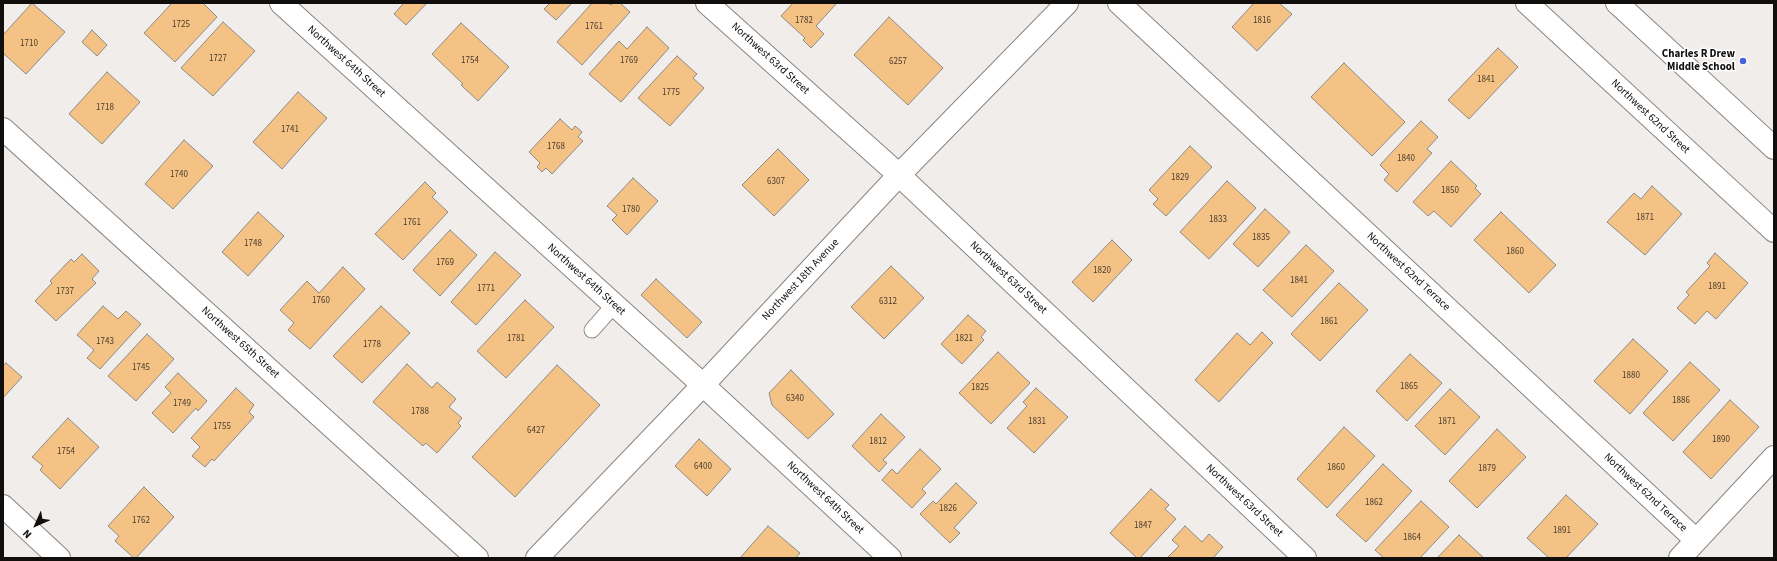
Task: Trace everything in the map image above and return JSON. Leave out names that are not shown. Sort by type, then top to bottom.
[{"type":"street","name":"Northwest 64th Street","points":[[280,3],[703,385],[890,558]]},
{"type":"street","name":"Northwest 63rd Street","points":[[708,3],[899,175],[1305,558]]},
{"type":"street","name":"Northwest 18th Avenue","points":[[537,558],[703,385],[899,175],[1067,3]]},
{"type":"street","name":"Northwest 62nd Terrace","points":[[1119,3],[1696,540]]},
{"type":"street","name":"Northwest 62nd Street","points":[[1527,3],[1774,231]]},
{"type":"street","points":[[1617,3],[1774,148]]},
{"type":"street","name":"Northwest 65th Street","points":[[3,129],[477,558]]},
{"type":"street","points":[[1680,558],[1774,457]]},
{"type":"street","points":[[3,506],[59,558]]},
{"type":"lane","points":[[592,330],[614,305]]},
{"type":"building","points":[[32,3],[65,32],[26,74],[3,53],[3,35]]},
{"type":"building","points":[[172,3],[203,3],[217,17],[175,62],[144,33]]},
{"type":"building","points":[[401,3],[427,3],[406,25],[394,14],[403,4]]},
{"type":"building","points":[[550,3],[572,3],[556,20],[544,9]]},
{"type":"building","points":[[592,3],[608,3],[611,5],[613,3],[620,3],[630,12],[582,65],[557,42]]},
{"type":"building","points":[[793,3],[837,3],[816,26],[824,34],[811,48],[803,40],[805,38],[781,16]]},
{"type":"building","points":[[1254,3],[1279,3],[1292,14],[1257,51],[1232,27]]},
{"type":"building","points":[[889,17],[943,68],[908,105],[854,55]]},
{"type":"building","points":[[223,22],[255,51],[213,96],[181,68]]},
{"type":"building","points":[[461,23],[509,67],[478,101],[432,54]]},
{"type":"building","points":[[647,27],[669,48],[621,102],[589,74],[619,41],[627,49]]},
{"type":"building","points":[[92,30],[107,45],[97,56],[82,42]]},
{"type":"building","points":[[1498,48],[1518,67],[1469,119],[1448,100]]},
{"type":"building","points":[[677,56],[697,74],[693,78],[704,88],[670,126],[638,98]]},
{"type":"building","points":[[1344,63],[1405,122],[1372,156],[1311,97]]},
{"type":"building","points":[[107,72],[140,102],[102,144],[69,114]]},
{"type":"building","points":[[298,92],[327,118],[282,169],[253,142]]},
{"type":"building","points":[[560,119],[572,130],[575,126],[582,132],[578,137],[583,141],[552,174],[546,168],[542,172],[537,167],[540,163],[529,152]]},
{"type":"building","points":[[1421,121],[1438,137],[1427,149],[1432,153],[1397,192],[1384,180],[1389,174],[1380,165]]},
{"type":"building","points":[[184,140],[213,166],[173,209],[145,184]]},
{"type":"building","points":[[1190,146],[1212,167],[1166,216],[1153,204],[1158,199],[1149,190]]},
{"type":"building","points":[[778,149],[809,180],[774,216],[742,185]]},
{"type":"building","points":[[1451,161],[1477,186],[1475,188],[1481,194],[1451,227],[1434,211],[1428,216],[1413,202]]},
{"type":"building","points":[[633,178],[658,201],[627,235],[612,220],[617,215],[607,206]]},
{"type":"building","points":[[1227,181],[1256,208],[1209,259],[1180,232]]},
{"type":"building","points":[[425,182],[436,193],[432,197],[448,212],[403,260],[375,234]]},
{"type":"building","points":[[1652,186],[1682,214],[1645,255],[1607,222],[1634,193],[1641,199]]},
{"type":"building","points":[[1265,209],[1290,232],[1258,267],[1233,244]]},
{"type":"building","points":[[258,212],[284,236],[248,276],[222,252]]},
{"type":"building","points":[[1501,212],[1556,265],[1529,293],[1474,240]]},
{"type":"building","points":[[450,230],[477,255],[440,296],[413,270]]},
{"type":"building","points":[[1112,240],[1132,260],[1093,302],[1072,282]]},
{"type":"building","points":[[1306,245],[1334,271],[1292,317],[1263,290]]},
{"type":"building","points":[[495,252],[521,275],[476,325],[451,302]]},
{"type":"building","points":[[1715,253],[1748,283],[1716,319],[1707,311],[1695,324],[1677,308],[1689,295],[1686,292],[1710,266],[1707,263]]},
{"type":"building","points":[[82,254],[99,271],[92,279],[96,283],[56,321],[35,301],[52,283],[50,281],[71,259],[74,262]]},
{"type":"building","points":[[891,266],[924,298],[884,339],[851,307]]},
{"type":"building","points":[[343,267],[365,289],[310,349],[288,330],[294,323],[280,310],[307,281],[319,293]]},
{"type":"building","points":[[656,279],[702,322],[687,338],[641,295]]},
{"type":"building","points":[[1339,283],[1368,310],[1320,361],[1291,334]]},
{"type":"building","points":[[525,300],[554,327],[506,378],[477,351]]},
{"type":"building","points":[[103,306],[118,319],[126,311],[141,324],[100,369],[87,358],[94,350],[77,335]]},
{"type":"building","points":[[381,306],[410,333],[362,383],[333,356]]},
{"type":"building","points":[[968,315],[986,331],[981,337],[984,340],[962,364],[941,344]]},
{"type":"building","points":[[1262,332],[1273,343],[1219,402],[1195,380],[1237,333],[1250,345]]},
{"type":"building","points":[[147,334],[174,359],[136,401],[108,376]]},
{"type":"building","points":[[1633,339],[1668,371],[1630,414],[1594,381]]},
{"type":"building","points":[[998,352],[1030,383],[991,424],[959,393]]},
{"type":"building","points":[[1410,354],[1442,383],[1407,421],[1376,391]]},
{"type":"building","points":[[1690,362],[1720,390],[1673,441],[1643,413]]},
{"type":"building","points":[[6,363],[22,377],[3,398],[3,366]]},
{"type":"building","points":[[407,364],[432,388],[437,382],[456,399],[449,407],[462,418],[458,423],[461,426],[437,453],[426,443],[423,446],[373,402]]},
{"type":"building","points":[[557,365],[600,405],[515,497],[472,457]]},
{"type":"building","points":[[791,370],[834,414],[808,439],[772,405],[769,393]]},
{"type":"building","points":[[178,373],[207,401],[198,411],[196,408],[173,433],[152,413],[171,393],[165,387]]},
{"type":"building","points":[[236,388],[254,405],[249,412],[254,417],[214,461],[212,459],[205,467],[192,456],[200,447],[191,438]]},
{"type":"building","points":[[1036,388],[1068,417],[1034,453],[1007,428],[1027,406],[1023,402]]},
{"type":"building","points":[[1450,389],[1480,417],[1445,455],[1415,426]]},
{"type":"building","points":[[1730,400],[1759,427],[1711,479],[1683,452]]},
{"type":"building","points":[[881,414],[905,437],[883,460],[887,463],[879,472],[852,446]]},
{"type":"building","points":[[68,418],[99,447],[60,489],[40,470],[43,466],[32,457]]},
{"type":"building","points":[[1344,427],[1375,456],[1327,508],[1297,479]]},
{"type":"building","points":[[1497,429],[1526,457],[1477,508],[1449,481]]},
{"type":"building","points":[[699,439],[731,469],[707,496],[675,466]]},
{"type":"building","points":[[920,449],[941,469],[922,489],[926,493],[912,508],[882,480],[892,469],[897,474]]},
{"type":"building","points":[[1383,464],[1412,491],[1366,542],[1336,515]]},
{"type":"building","points":[[956,483],[977,503],[954,528],[960,533],[950,543],[920,514],[933,501],[936,504]]},
{"type":"building","points":[[144,487],[174,517],[136,558],[134,558],[115,541],[119,536],[108,526]]},
{"type":"building","points":[[1151,489],[1169,505],[1165,509],[1176,519],[1140,558],[1137,558],[1110,533]]},
{"type":"building","points":[[1566,495],[1598,524],[1566,558],[1549,558],[1527,538]]},
{"type":"building","points":[[1421,501],[1449,527],[1420,558],[1384,558],[1375,550]]},
{"type":"building","points":[[768,526],[800,553],[796,558],[740,558]]},
{"type":"building","points":[[1185,526],[1202,542],[1209,534],[1223,547],[1213,558],[1167,558],[1179,546],[1172,540]]},
{"type":"building","points":[[1459,535],[1484,558],[1437,558]]},
{"type":"place","name":"Charles R Drew Middle School","points":[[1743,61]]}]
